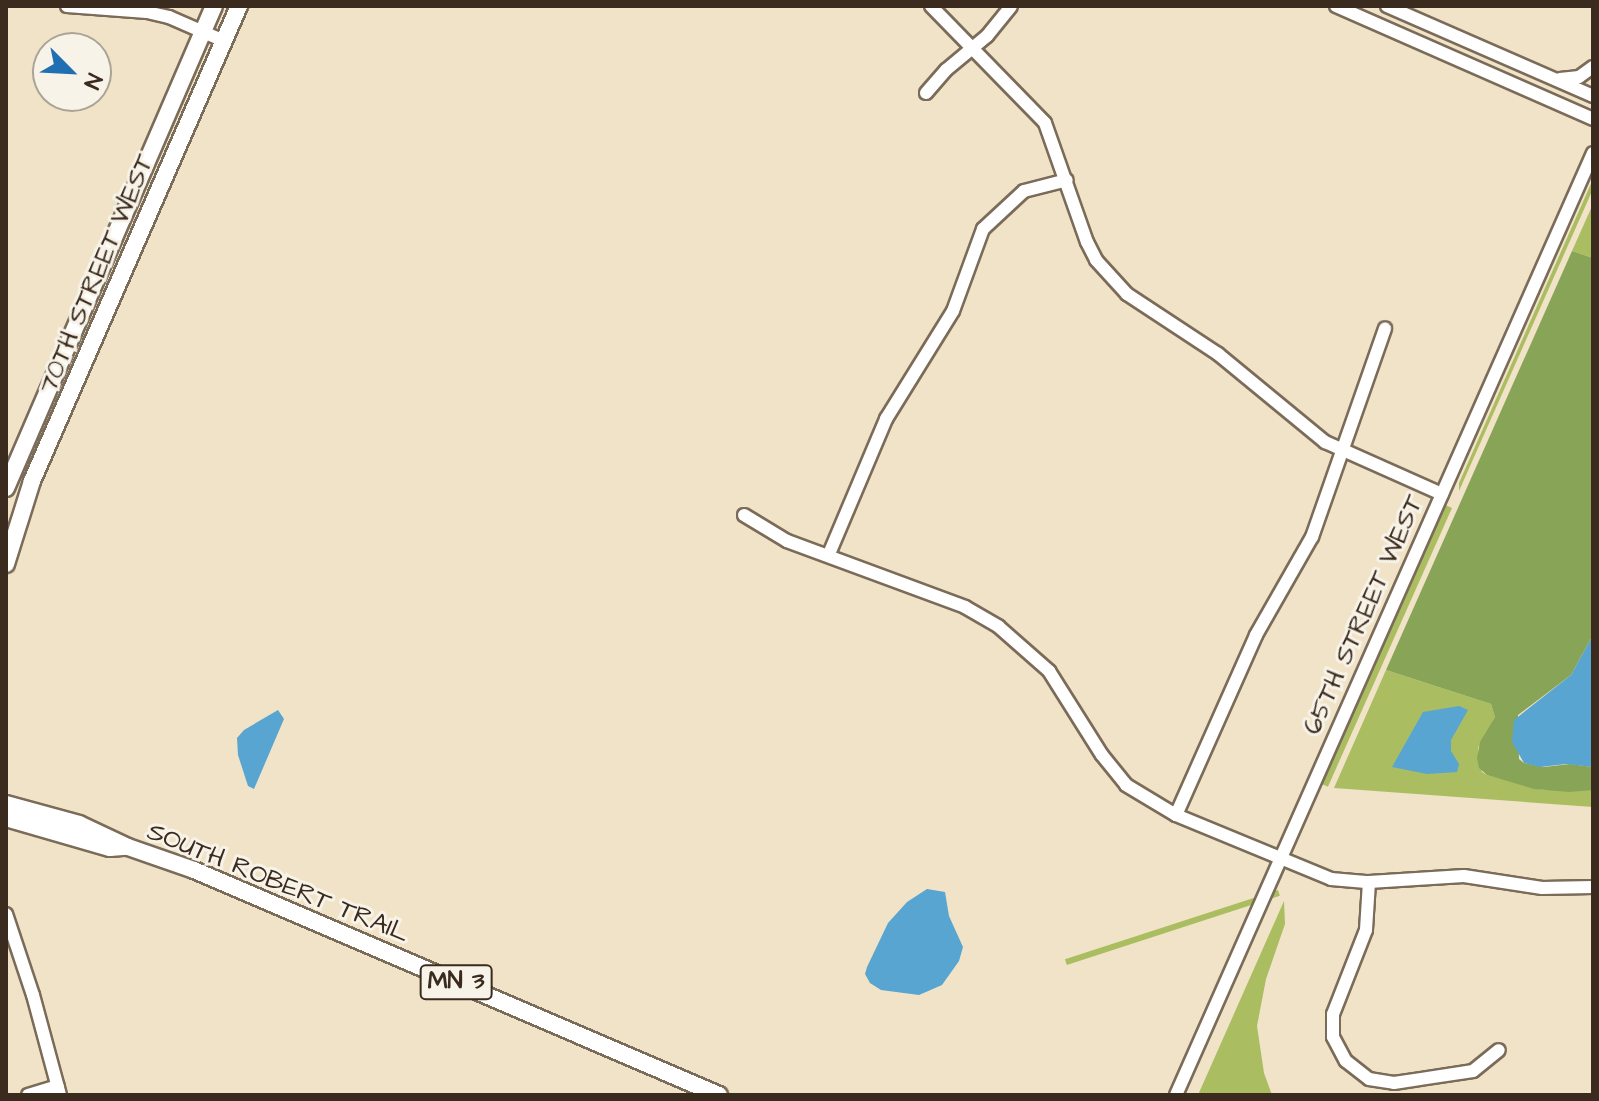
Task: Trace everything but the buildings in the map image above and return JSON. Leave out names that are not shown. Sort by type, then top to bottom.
[{"type":"main road","name":"70TH STREET WEST","points":[[6,488],[214,6]]},
{"type":"main road","name":"70TH STREET WEST","points":[[6,564],[32,481],[239,6]]},
{"type":"main road","name":"SOUTH ROBERT TRAIL","points":[[6,804],[79,824],[128,847],[194,870],[719,1095]]},
{"type":"main road","name":"SOUTH ROBERT TRAIL","points":[[6,818],[110,848],[128,847]]},
{"type":"street","points":[[67,6],[147,12],[224,41]]},
{"type":"street","points":[[931,6],[1045,123],[1067,180],[1077,219],[1096,260],[1142,305],[1218,354],[1298,422],[1344,453],[1442,494]]},
{"type":"street","points":[[926,93],[946,70],[974,49],[1011,6]]},
{"type":"street","points":[[1336,6],[1593,119]]},
{"type":"street","points":[[1387,6],[1593,96]]},
{"type":"street","points":[[1550,76],[1573,79],[1593,67]]},
{"type":"street","name":"65TH STREET WEST","points":[[1176,1095],[1593,153]]},
{"type":"street","points":[[829,554],[886,419],[953,311],[983,229],[1024,191],[1067,180]]},
{"type":"street","points":[[1176,815],[1256,635],[1312,537],[1344,453],[1385,328]]},
{"type":"street","points":[[744,515],[787,541],[829,554],[965,607],[1014,638],[1065,692],[1120,779],[1142,797],[1176,815],[1331,879],[1369,882],[1456,876],[1542,888],[1593,887]]},
{"type":"street","points":[[1369,882],[1366,930],[1337,999],[1332,1019],[1335,1044],[1346,1061],[1369,1079],[1394,1083],[1473,1071],[1499,1050]]},
{"type":"street","points":[[6,914],[33,995],[59,1091],[28,1095]]},
{"type":"green space","points":[[1593,179],[1593,189],[1459,491],[1459,483]]},
{"type":"green space","points":[[1593,204],[1593,258],[1572,251]]},
{"type":"green space","points":[[1572,251],[1593,258],[1593,635],[1571,675],[1518,715],[1519,759],[1524,763],[1544,767],[1570,764],[1593,767],[1593,790],[1569,792],[1534,789],[1487,775],[1479,768],[1477,758],[1480,742],[1495,717],[1491,704],[1386,670]]},
{"type":"green space","points":[[1444,504],[1452,508],[1328,787],[1320,783]]},
{"type":"green space","points":[[1386,670],[1491,704],[1495,717],[1478,748],[1482,772],[1544,790],[1593,790],[1593,807],[1334,788]]},
{"type":"green space","points":[[1278,890],[1280,896],[1067,965],[1065,959]]},
{"type":"green space","points":[[1284,901],[1285,924],[1266,979],[1257,1026],[1264,1073],[1272,1095],[1198,1095]]},
{"type":"water","points":[[1593,635],[1593,767],[1566,764],[1540,767],[1524,763],[1512,742],[1514,720],[1571,675]]},
{"type":"water","points":[[1459,706],[1468,710],[1451,740],[1451,751],[1459,764],[1457,772],[1427,774],[1392,767],[1423,712]]},
{"type":"water","points":[[278,710],[284,719],[254,789],[248,786],[238,755],[237,738],[244,730]]},
{"type":"water","points":[[927,889],[945,892],[949,916],[963,947],[959,961],[942,985],[919,995],[881,990],[870,983],[865,974],[867,967],[888,923],[907,902]]}]
